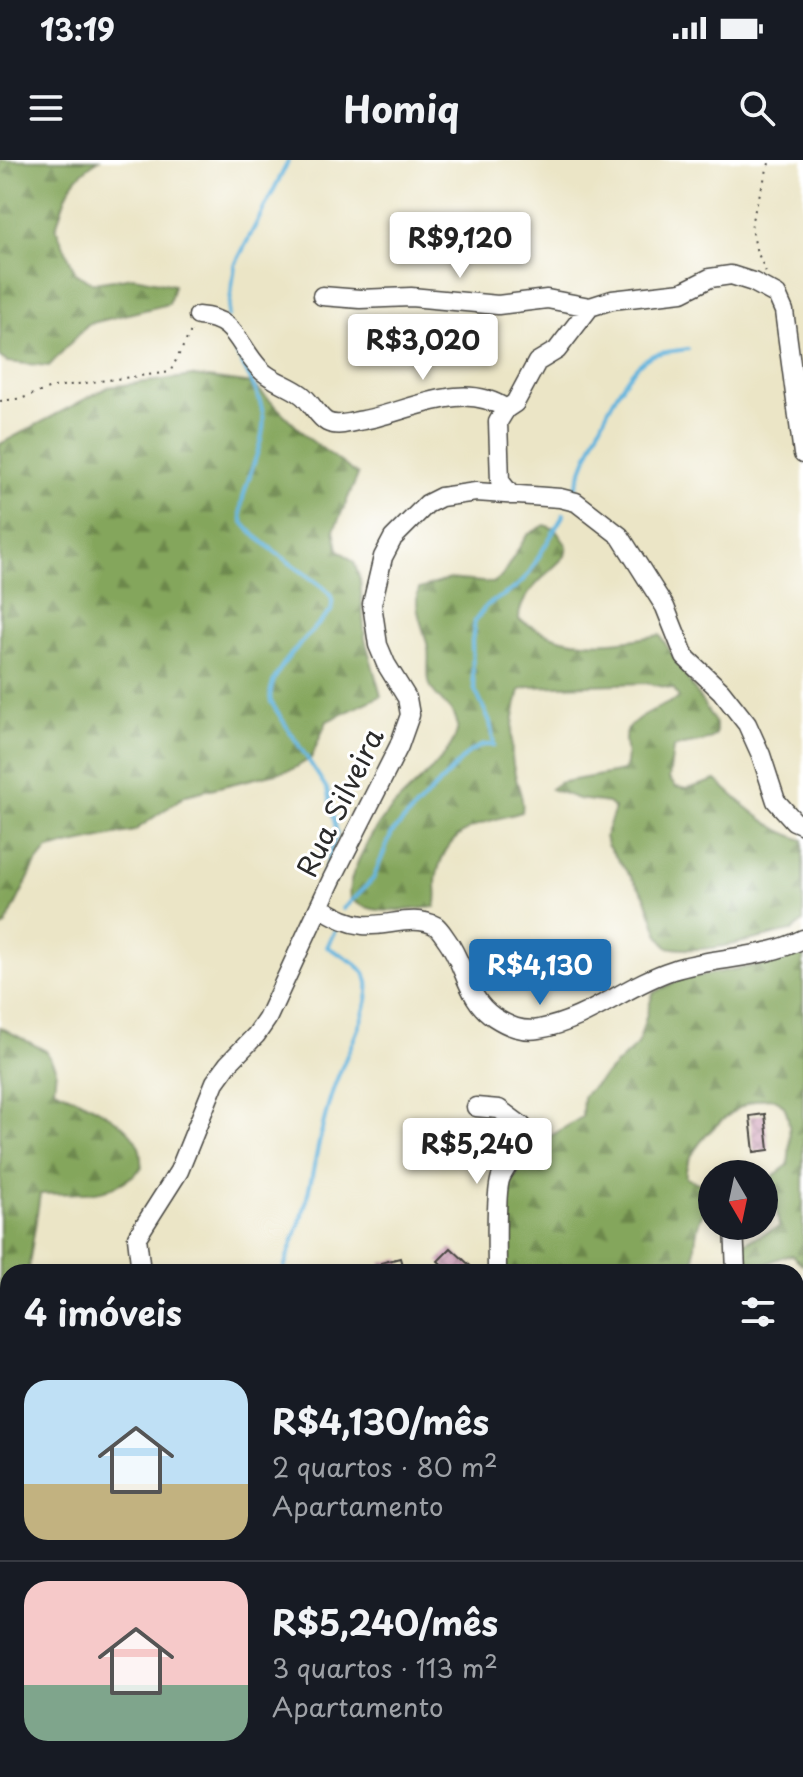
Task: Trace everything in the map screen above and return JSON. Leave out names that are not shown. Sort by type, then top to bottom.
[{"type":"street","points":[[322,296],[360,299],[411,297],[498,305],[547,299],[590,307],[612,300],[682,292],[710,278],[731,275],[753,282],[777,295],[784,311],[803,454]]},
{"type":"street","points":[[511,495],[502,487],[498,469],[498,422],[506,409],[515,403],[537,362],[557,350],[590,307]]},
{"type":"street","points":[[198,316],[215,318],[227,324],[263,372],[303,396],[326,422],[337,424],[373,420],[446,398],[469,395],[492,399],[506,409]]},
{"type":"street","name":"Rua Silveira","points":[[140,1264],[137,1237],[179,1171],[215,1082],[267,1019],[399,746],[410,715],[407,698],[382,654],[372,615],[374,590],[386,550],[393,538],[427,504],[441,497],[476,492],[548,496],[576,502],[620,536],[665,607],[685,657],[721,691],[747,724],[776,801],[794,821],[803,825]]},
{"type":"street","points":[[319,907],[340,920],[364,925],[413,921],[436,926],[455,950],[473,996],[490,1015],[510,1027],[535,1030],[582,1017],[671,971],[695,964],[767,954],[803,939]]},
{"type":"street","points":[[476,1107],[499,1109],[522,1126],[524,1135],[523,1143],[500,1179],[497,1192],[497,1264]]},
{"type":"street","points":[[735,1240],[736,1264]]},
{"type":"path","points":[[766,272],[756,249],[751,215],[766,180],[770,160]]},
{"type":"path","points":[[0,401],[23,398],[54,387],[170,372],[198,316]]},
{"type":"green space","points":[[0,160],[99,160],[74,181],[56,228],[76,274],[93,283],[134,277],[174,285],[169,304],[88,324],[49,366],[7,362],[0,357]]},
{"type":"green space","points":[[193,376],[253,384],[308,438],[358,475],[334,530],[338,549],[354,562],[360,580],[365,639],[381,696],[327,721],[311,758],[293,769],[186,795],[134,831],[48,849],[35,865],[5,926],[0,929],[0,444],[108,387]]},
{"type":"green space","points":[[545,525],[555,529],[567,546],[565,556],[529,593],[519,620],[565,640],[579,642],[620,641],[660,635],[716,724],[716,734],[712,738],[673,748],[669,779],[676,787],[687,789],[716,780],[767,823],[803,840],[803,922],[792,931],[714,948],[667,947],[659,935],[645,896],[607,845],[605,836],[615,809],[608,803],[578,799],[551,789],[558,783],[623,771],[627,760],[626,732],[631,725],[679,698],[674,689],[646,683],[529,687],[520,690],[512,743],[522,812],[480,824],[457,837],[442,859],[437,875],[435,907],[379,910],[350,898],[356,867],[374,832],[394,806],[442,758],[455,737],[457,721],[429,681],[428,648],[417,604],[419,589],[449,579],[493,583],[501,577],[527,535]]},
{"type":"green space","points":[[803,946],[803,1264],[792,1255],[766,1264],[741,1264],[740,1252],[745,1242],[778,1240],[778,1172],[788,1165],[790,1133],[785,1109],[771,1098],[756,1100],[723,1120],[707,1134],[687,1165],[686,1178],[698,1183],[695,1264],[505,1264],[508,1232],[505,1202],[511,1183],[532,1151],[582,1117],[583,1096],[638,1044],[653,993],[681,979],[771,963]]},
{"type":"green space","points":[[0,1027],[46,1051],[56,1069],[54,1089],[103,1112],[126,1129],[140,1150],[142,1168],[106,1190],[40,1194],[29,1264],[0,1264]]},
{"type":"building","points":[[765,1114],[769,1150],[754,1152],[750,1116]]},
{"type":"building","points":[[451,1248],[468,1264],[441,1264],[438,1261]]},
{"type":"building","points":[[400,1258],[402,1264],[381,1264]]},
{"type":"waterway","points":[[228,316],[235,265],[289,160]]},
{"type":"waterway","points":[[234,348],[255,389],[263,415],[260,442],[242,501],[243,522],[269,547],[324,588],[332,601],[331,611],[282,666],[271,691],[271,702],[327,789],[337,833],[321,883]]},
{"type":"waterway","points":[[574,492],[604,418],[626,380],[638,365],[651,356],[688,349]]},
{"type":"waterway","points":[[343,909],[373,879],[392,833],[469,752],[483,745],[494,745],[490,722],[475,690],[473,678],[475,621],[486,606],[515,588],[528,575],[564,514]]},
{"type":"waterway","points":[[286,1264],[306,1202],[328,1107],[368,994],[368,982],[362,970],[327,947],[338,924]]}]
